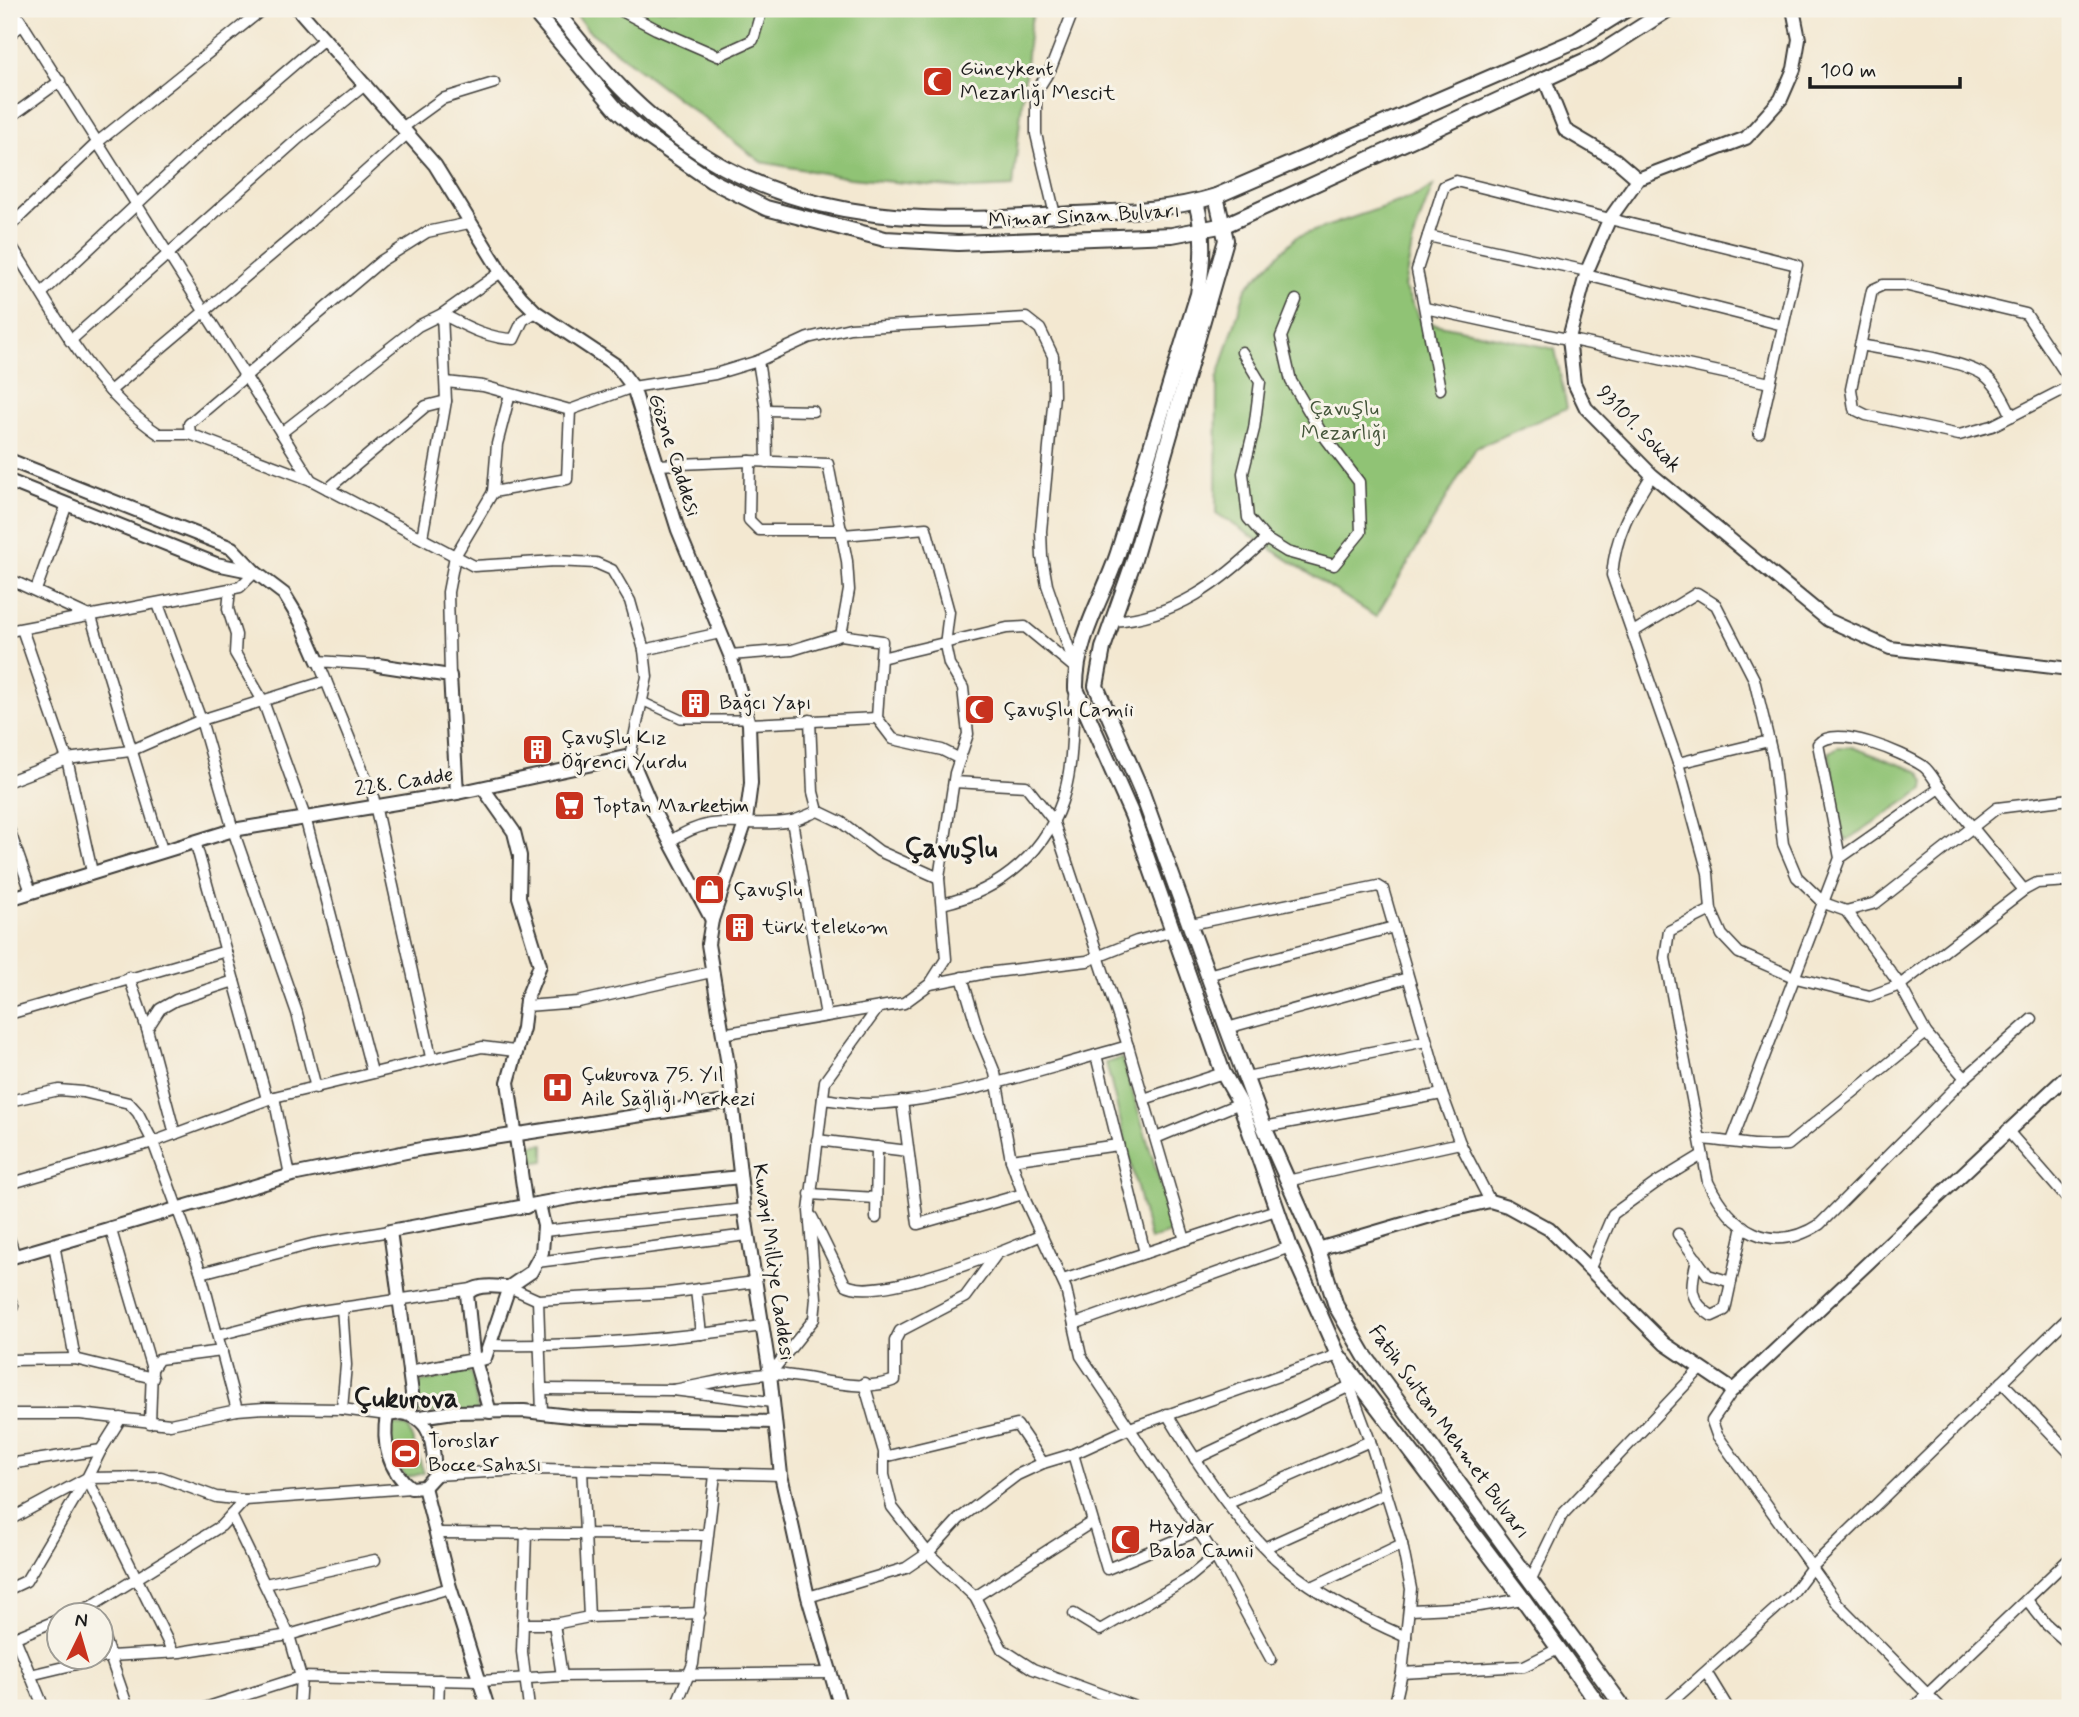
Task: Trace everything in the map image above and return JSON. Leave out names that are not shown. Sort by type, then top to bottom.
[{"type":"main road","name":"Mimar Sinan Bulvarı","points":[[532,9],[617,110],[644,134],[712,181],[766,208],[885,239],[958,243],[1172,235],[1225,225],[1597,55],[1669,9]]},
{"type":"main road","name":"Mimar Sinan Bulvarı","points":[[554,9],[606,72],[658,121],[723,166],[774,191],[831,208],[887,218],[974,220],[1196,202],[1216,196],[1577,40],[1627,9]]},
{"type":"main road","points":[[1216,196],[1225,225]]},
{"type":"main road","points":[[1076,689],[1076,668],[1088,623],[1116,557],[1198,295],[1204,257],[1203,228],[1196,202]]},
{"type":"main road","name":"Fatih Sultan Mehmet Bulvarı","points":[[1225,225],[1223,253],[1133,563],[1103,648],[1096,686],[1142,790],[1264,1128],[1318,1249],[1336,1306],[1365,1356],[1624,1708]]},
{"type":"main road","name":"Fatih Sultan Mehmet Bulvarı","points":[[1076,689],[1132,815],[1223,1073],[1240,1103],[1290,1247],[1338,1355],[1523,1598],[1601,1708]]},
{"type":"street","points":[[13,9],[138,201],[202,311],[311,480]]},
{"type":"street","points":[[9,227],[99,141],[263,9]]},
{"type":"street","name":"Gözne Caddesi","points":[[298,9],[435,165],[501,272],[536,312],[617,366],[633,387],[678,530],[730,655],[748,721],[751,783],[746,821]]},
{"type":"street","points":[[618,9],[656,29],[718,55],[753,40],[762,9]]},
{"type":"street","points":[[1055,215],[1037,134],[1036,92],[1051,68],[1074,9]]},
{"type":"street","points":[[1545,80],[1565,130],[1616,160],[1638,179],[1746,138],[1781,99],[1794,69],[1799,39],[1793,9]]},
{"type":"street","points":[[9,35],[23,24]]},
{"type":"street","points":[[42,293],[138,201],[325,38]]},
{"type":"street","points":[[9,118],[60,81]]},
{"type":"street","points":[[110,391],[295,235],[442,99],[494,83]]},
{"type":"street","points":[[70,341],[366,84]]},
{"type":"street","name":"93101. Sokak","points":[[1638,179],[1609,220],[1587,273],[1569,338],[1574,383],[1586,408],[1653,475],[1828,620],[1889,648],[2070,669]]},
{"type":"street","points":[[1440,388],[1425,309],[1420,297],[1417,270],[1444,186],[1456,181],[1797,265],[1759,433]]},
{"type":"street","points":[[190,434],[189,424],[381,261],[427,232],[470,223]]},
{"type":"street","points":[[1428,236],[1587,273],[1783,325]]},
{"type":"street","points":[[9,242],[70,341],[110,391],[159,434],[190,434],[206,443],[311,480],[474,566],[555,561],[596,563],[612,570],[630,601],[644,650],[648,677],[630,756],[669,842],[712,920]]},
{"type":"street","points":[[281,433],[418,326],[442,314],[501,272]]},
{"type":"street","points":[[2070,376],[2066,374],[2026,314],[1904,285],[1883,285],[1872,290],[1851,389],[1854,409],[1866,415],[1959,435],[1992,426],[2070,386]]},
{"type":"street","points":[[1242,352],[1260,382],[1254,429],[1243,473],[1248,518],[1266,539],[1287,552],[1334,565],[1361,532],[1359,482],[1321,432],[1291,381],[1280,337],[1296,300]]},
{"type":"street","points":[[1425,309],[1770,383]]},
{"type":"street","points":[[442,314],[502,339],[514,339],[523,320],[536,312]]},
{"type":"street","points":[[422,538],[446,401],[442,314]]},
{"type":"street","points":[[446,382],[483,386],[570,410],[633,387],[715,374],[758,361],[808,338],[849,328],[1026,318],[1040,329],[1053,356],[1054,395],[1041,531],[1042,557],[1046,585],[1076,668]]},
{"type":"street","points":[[1860,345],[1956,365],[1984,375],[2003,397],[2012,416]]},
{"type":"street","points":[[758,361],[766,410],[766,461]]},
{"type":"street","points":[[457,793],[448,592],[455,556],[493,492],[497,444],[510,394]]},
{"type":"street","points":[[328,489],[426,406],[446,401]]},
{"type":"street","points":[[493,492],[567,479],[570,410]]},
{"type":"street","points":[[766,410],[813,411]]},
{"type":"street","points":[[9,460],[232,548],[255,572],[284,594],[301,622],[318,661],[374,807],[432,1057]]},
{"type":"street","points":[[722,1034],[904,1003],[930,984],[946,959],[939,878],[954,782],[968,734],[962,688],[949,664],[945,645],[950,612],[926,528],[842,532],[759,530],[749,520],[750,461]]},
{"type":"street","points":[[657,465],[750,461],[828,464],[842,532],[849,590],[841,635]]},
{"type":"street","points":[[1653,475],[1623,521],[1614,551],[1612,575],[1678,763],[1707,873],[1711,910],[1722,935],[1739,953],[1796,978],[1870,996],[1900,985],[2024,890],[2037,883],[2070,881]]},
{"type":"street","points":[[9,481],[216,564],[255,572]]},
{"type":"street","points":[[36,590],[67,504]]},
{"type":"street","points":[[1112,621],[1139,619],[1187,602],[1229,574],[1266,539]]},
{"type":"street","points":[[9,631],[240,587],[255,572]]},
{"type":"street","points":[[9,579],[91,617],[162,850]]},
{"type":"street","points":[[230,589],[228,609],[236,635],[235,653],[263,701],[304,817],[372,1072]]},
{"type":"street","points":[[1633,632],[1697,593],[1716,606],[1754,679],[1769,741],[1783,844],[1797,877],[1824,903],[1846,911],[1900,985],[1926,1033],[1965,1078]]},
{"type":"street","points":[[158,604],[201,720],[233,830],[297,1013],[316,1088]]},
{"type":"street","points":[[881,658],[945,645],[1007,628],[1026,627],[1076,668]]},
{"type":"street","points":[[23,629],[56,734],[67,759],[92,872]]},
{"type":"street","points":[[644,650],[720,633]]},
{"type":"street","points":[[730,655],[792,650],[841,635],[882,641],[877,718],[893,739],[942,750],[960,759]]},
{"type":"street","points":[[318,661],[378,665],[450,676]]},
{"type":"street","points":[[9,781],[67,759],[130,751],[201,720],[326,681]]},
{"type":"street","points":[[942,904],[966,899],[988,889],[1023,865],[1048,832],[1066,790],[1076,689]]},
{"type":"street","points":[[644,702],[681,719],[748,721],[877,718]]},
{"type":"street","points":[[810,720],[813,792],[818,811]]},
{"type":"street","points":[[1732,1141],[1840,858],[1818,744],[1824,738],[1836,736],[1885,747],[1926,768],[2024,890]]},
{"type":"street","points":[[1678,763],[1769,741]]},
{"type":"street","name":"228. Cadde","points":[[9,899],[233,830],[457,793],[630,756]]},
{"type":"street","points":[[954,782],[1026,786],[1053,820],[1128,1046],[1185,1240]]},
{"type":"street","points":[[409,1372],[485,1358],[509,1287],[531,1272],[542,1252],[544,1231],[533,1206],[515,1134],[509,1082],[514,1051],[540,965],[519,897],[520,856],[514,832],[483,788]]},
{"type":"street","points":[[1840,858],[1940,788]]},
{"type":"street","points":[[1846,911],[1876,903],[1997,808],[2070,799]]},
{"type":"street","points":[[669,842],[690,828],[746,821],[792,821],[818,811],[841,822],[879,851],[939,878]]},
{"type":"street","name":"Kuvayi Milliye Caddesi","points":[[746,821],[712,920],[708,944],[711,972],[733,1101],[747,1235],[770,1374],[781,1475],[808,1597],[842,1708]]},
{"type":"street","points":[[792,821],[826,1016]]},
{"type":"street","points":[[9,828],[31,892]]},
{"type":"street","points":[[195,841],[290,1175]]},
{"type":"street","points":[[1191,923],[1378,886],[1383,888],[1442,1094],[1460,1143],[1490,1201]]},
{"type":"street","points":[[1711,910],[1669,931],[1665,958],[1709,1182],[1722,1209],[1748,1231],[1776,1238],[1801,1237],[1821,1224],[1965,1078],[2032,1019]]},
{"type":"street","points":[[1207,975],[1394,928]]},
{"type":"street","points":[[930,984],[962,977],[1058,966],[1099,956],[1172,931]]},
{"type":"street","points":[[9,1014],[226,951]]},
{"type":"street","points":[[526,1006],[578,1002],[711,972]]},
{"type":"street","points":[[129,977],[147,1029],[175,1134]]},
{"type":"street","points":[[962,977],[996,1082],[1011,1160],[1023,1194],[1063,1280],[1081,1356],[1215,1556],[1270,1659]]},
{"type":"street","points":[[1227,1028],[1408,978]]},
{"type":"street","points":[[147,1029],[160,1009],[168,1004],[234,981]]},
{"type":"street","points":[[770,1374],[814,1319],[816,1298],[810,1194],[823,1099],[830,1073],[878,1007]]},
{"type":"street","points":[[1701,1139],[1766,1147],[1788,1145],[1926,1033]]},
{"type":"street","points":[[1247,1077],[1426,1041]]},
{"type":"street","points":[[823,1099],[869,1104],[902,1101],[996,1082],[1128,1046]]},
{"type":"street","points":[[9,1184],[153,1142],[270,1098],[482,1047],[514,1051]]},
{"type":"street","points":[[1096,1055],[1145,1253]]},
{"type":"street","points":[[1144,1099],[1223,1073]]},
{"type":"street","points":[[1941,1708],[1838,1604],[1717,1435],[1712,1421],[1733,1390],[2070,1073]]},
{"type":"street","points":[[9,1101],[59,1090],[106,1095],[128,1103],[138,1113],[153,1142],[201,1273],[237,1409]]},
{"type":"street","points":[[1264,1128],[1442,1094]]},
{"type":"street","points":[[9,1238],[12,1257],[290,1175],[515,1134],[733,1101]]},
{"type":"street","points":[[902,1101],[918,1224],[1023,1194]]},
{"type":"street","points":[[1156,1138],[1240,1103]]},
{"type":"street","points":[[2007,1130],[2070,1202]]},
{"type":"street","points":[[817,1140],[908,1150]]},
{"type":"street","points":[[1287,1181],[1460,1143]]},
{"type":"street","points":[[1011,1160],[1118,1145]]},
{"type":"street","points":[[876,1217],[877,1147]]},
{"type":"street","points":[[1590,1268],[1613,1214],[1702,1155]]},
{"type":"street","points":[[201,1273],[312,1244],[607,1191],[740,1177]]},
{"type":"street","points":[[810,1194],[876,1198]]},
{"type":"street","points":[[1318,1249],[1490,1201],[1507,1206],[1549,1229],[1665,1344],[1733,1390]]},
{"type":"street","points":[[544,1231],[744,1209]]},
{"type":"street","points":[[1063,1280],[1276,1210]]},
{"type":"street","points":[[809,1211],[845,1284],[853,1290],[866,1291],[921,1278],[996,1255],[1042,1235]]},
{"type":"street","points":[[1697,1259],[1692,1280],[1693,1300],[1712,1316],[1725,1310],[1743,1226]]},
{"type":"street","points":[[110,1227],[153,1374]]},
{"type":"street","points":[[390,1231],[415,1416],[431,1439],[435,1475]]},
{"type":"street","points":[[1678,1234],[1708,1275],[1731,1283]]},
{"type":"street","points":[[537,1262],[747,1235]]},
{"type":"street","points":[[54,1244],[75,1359]]},
{"type":"street","points":[[1074,1324],[1290,1247]]},
{"type":"street","points":[[673,1390],[770,1374],[864,1383],[885,1384],[895,1380],[895,1341],[900,1331],[965,1297],[996,1255]]},
{"type":"street","points":[[218,1335],[342,1307],[472,1289],[509,1287],[538,1300],[696,1290],[755,1282]]},
{"type":"street","points":[[472,1289],[467,1294],[472,1354],[477,1360],[490,1412]]},
{"type":"street","points":[[696,1290],[701,1334]]},
{"type":"street","points":[[9,1297],[13,1306],[9,1315]]},
{"type":"street","points":[[538,1300],[542,1413]]},
{"type":"street","points":[[342,1307],[346,1365],[342,1409]]},
{"type":"street","points":[[1665,1708],[1791,1595],[1812,1567],[2070,1316]]},
{"type":"street","points":[[491,1345],[540,1346],[701,1334],[762,1326]]},
{"type":"street","points":[[150,1423],[153,1374],[159,1359],[222,1352]]},
{"type":"street","points":[[808,1597],[906,1568],[928,1553],[959,1519],[1017,1475],[1043,1463],[1073,1454],[1167,1414],[1338,1355],[1370,1441],[1402,1544],[1411,1589],[1411,1610],[1394,1708]]},
{"type":"street","points":[[9,1360],[75,1359],[153,1374]]},
{"type":"street","points":[[1530,1581],[1562,1515],[1701,1368]]},
{"type":"street","points":[[2002,1382],[2070,1452]]},
{"type":"street","points":[[864,1383],[884,1457],[892,1507],[928,1553],[975,1597],[1002,1649],[1033,1669],[1138,1708]]},
{"type":"street","points":[[1195,1459],[1350,1386]]},
{"type":"street","points":[[542,1389],[673,1390],[772,1402]]},
{"type":"street","points":[[9,1414],[80,1413],[170,1424],[237,1409],[342,1409],[415,1416],[490,1412],[542,1413],[588,1418],[774,1422]]},
{"type":"street","points":[[1167,1414],[1195,1459],[1285,1567],[1372,1622],[1406,1637]]},
{"type":"street","points":[[387,1415],[385,1429],[393,1468],[417,1487],[436,1533],[450,1588],[488,1708]]},
{"type":"street","points":[[9,1589],[26,1581],[121,1418]]},
{"type":"street","points":[[884,1457],[1017,1425],[1043,1463]]},
{"type":"street","points":[[1229,1503],[1370,1441]]},
{"type":"street","points":[[9,1464],[101,1450]]},
{"type":"street","points":[[1073,1454],[1107,1569],[1198,1531]]},
{"type":"street","points":[[9,1520],[87,1478],[161,1477],[216,1497],[246,1500],[417,1487],[435,1475],[542,1469],[781,1475]]},
{"type":"street","points":[[582,1470],[589,1618]]},
{"type":"street","points":[[675,1708],[693,1664],[715,1475]]},
{"type":"street","points":[[87,1478],[173,1652]]},
{"type":"street","points":[[1266,1547],[1386,1493]]},
{"type":"street","points":[[105,1602],[138,1577],[221,1526],[246,1500]]},
{"type":"street","points":[[232,1514],[289,1635],[301,1678],[299,1708]]},
{"type":"street","points":[[975,1597],[1091,1522]]},
{"type":"street","points":[[436,1533],[706,1535]]},
{"type":"street","points":[[526,1533],[523,1679],[529,1708]]},
{"type":"street","points":[[1314,1586],[1402,1544]]},
{"type":"street","points":[[1074,1614],[1100,1630],[1186,1580],[1215,1556]]},
{"type":"street","points":[[1913,1708],[2070,1558]]},
{"type":"street","points":[[265,1584],[375,1560]]},
{"type":"street","points":[[116,1656],[173,1652],[289,1635],[450,1588]]},
{"type":"street","points":[[1411,1610],[1473,1607],[1523,1598]]},
{"type":"street","points":[[2027,1600],[2046,1624],[2070,1645]]},
{"type":"street","points":[[523,1624],[700,1613]]},
{"type":"street","points":[[554,1624],[562,1676]]},
{"type":"street","points":[[44,1708],[12,1639],[46,1625]]},
{"type":"street","points":[[1402,1673],[1524,1666],[1558,1649]]},
{"type":"street","points":[[30,1675],[46,1671]]},
{"type":"street","points":[[116,1672],[128,1708]]},
{"type":"street","points":[[1706,1672],[1728,1708]]},
{"type":"street","points":[[205,1708],[301,1678],[480,1681],[562,1676],[831,1673]]},
{"type":"street","points":[[438,1708],[439,1680]]},
{"type":"green space","points":[[571,9],[1034,9],[1013,187],[972,189],[850,178],[761,162],[588,30]]},
{"type":"green space","name":"Çavuşlu Mezarlığı","points":[[1433,186],[1414,235],[1404,287],[1421,321],[1555,349],[1567,408],[1476,448],[1376,617],[1216,513],[1217,380],[1246,288],[1296,237],[1418,195]]},
{"type":"green space","points":[[1838,747],[1852,747],[1920,772],[1925,781],[1924,789],[1847,840],[1842,835],[1829,753]]},
{"type":"green space","points":[[1122,1058],[1175,1231],[1150,1240],[1106,1063]]},
{"type":"green space","points":[[544,1144],[544,1161],[525,1164],[523,1146]]},
{"type":"green space","points":[[468,1371],[472,1376],[478,1412],[417,1413],[416,1388],[419,1383]]},
{"type":"green space","name":"Toroslar Bocce Sahası","points":[[393,1424],[408,1427],[424,1473],[405,1478],[390,1447]]},
{"type":"place","name":"Güneykent Mezarlığı Mescit","points":[[937,81]]},
{"type":"place","name":"Bağcı Yapı","points":[[696,703]]},
{"type":"place","name":"Çavuşlu Camii","points":[[980,710]]},
{"type":"place","name":"Çavuşlu Kız Öğrenci Yurdu","points":[[538,750]]},
{"type":"place","name":"Toptan Marketim","points":[[570,806]]},
{"type":"place","name":"Çavuşlu","points":[[710,890]]},
{"type":"place","name":"türk telekom","points":[[739,927]]},
{"type":"place","name":"Çukurova 75. Yıl Aile Sağlığı Merkezi","points":[[558,1087]]},
{"type":"place","name":"Toroslar Bocce Sahası","points":[[405,1453]]},
{"type":"place","name":"Haydar Baba Camii","points":[[1126,1539]]},
{"type":"district","name":"Çavuşlu","points":[[951,849]]},
{"type":"district","name":"Çukurova","points":[[406,1399]]}]
